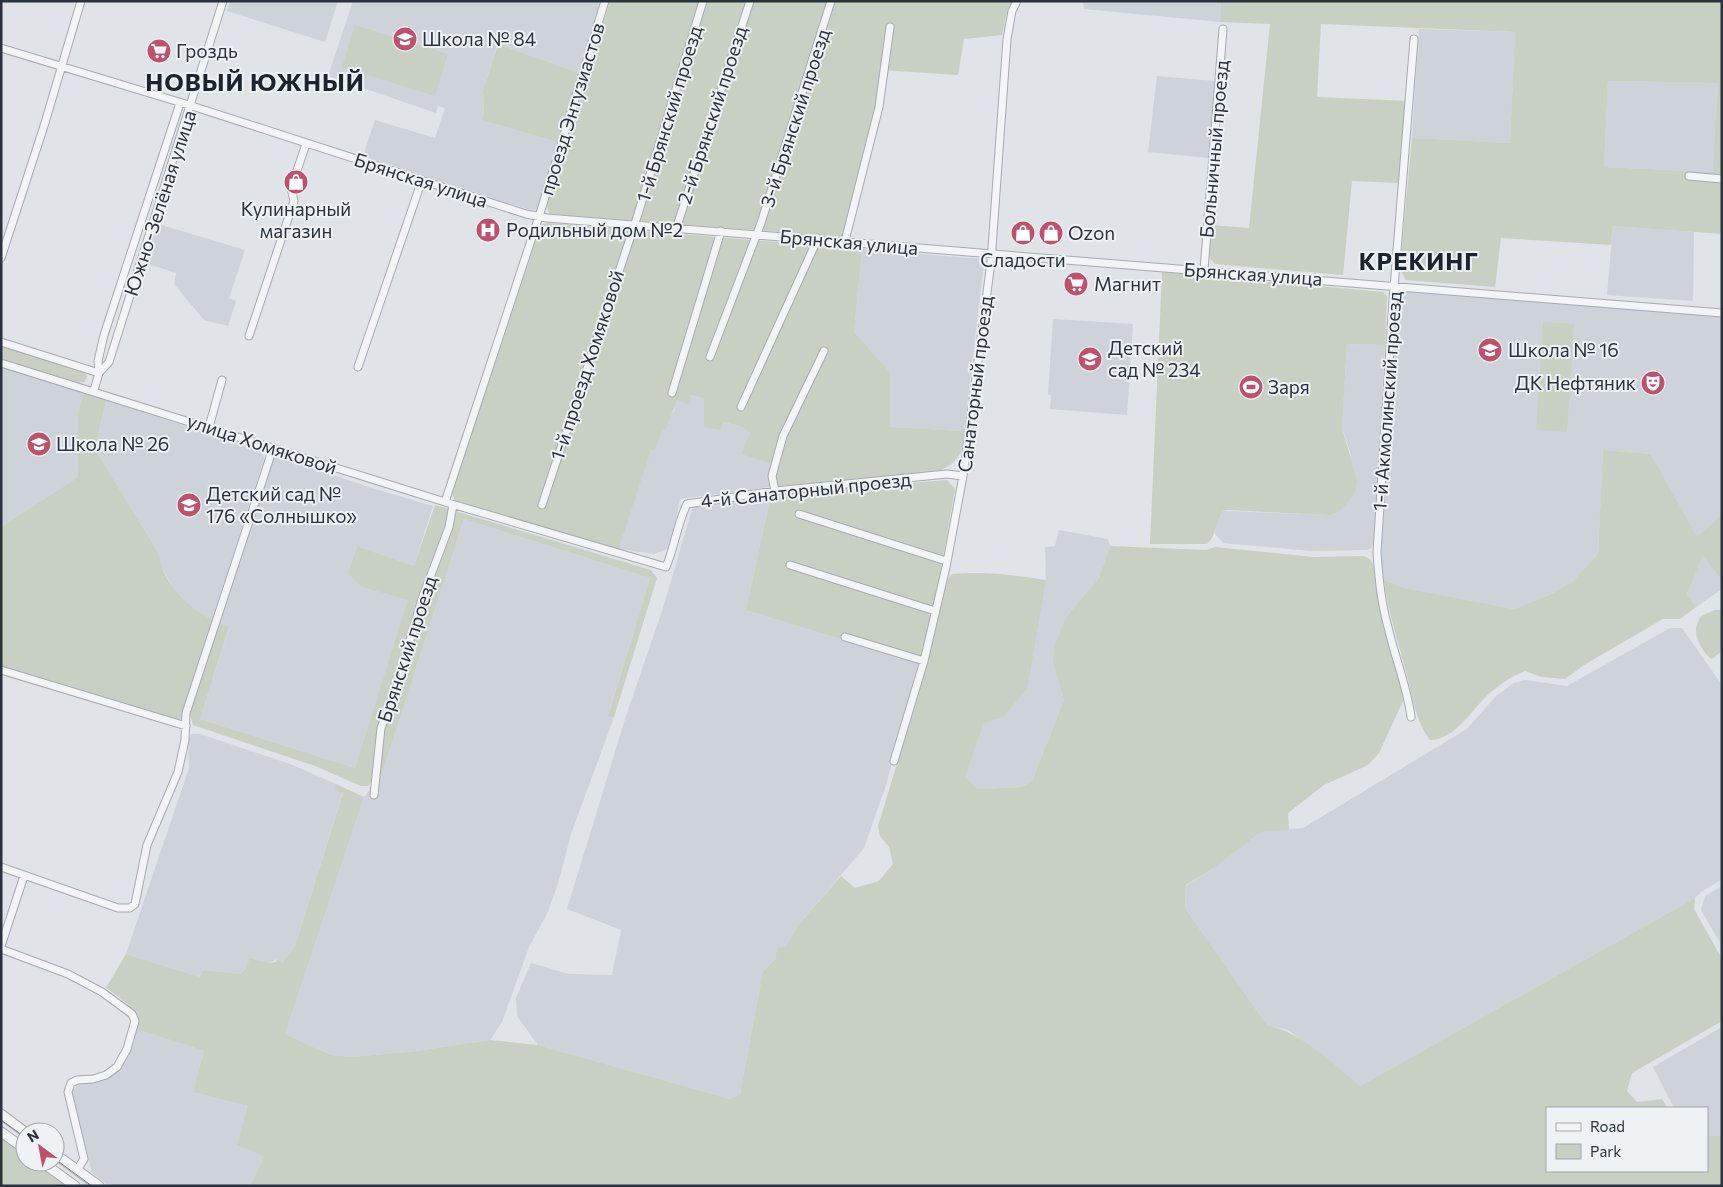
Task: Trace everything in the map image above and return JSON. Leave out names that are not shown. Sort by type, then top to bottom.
[{"type":"street","points":[[1,258],[62,68],[81,1]]},
{"type":"street","name":"Южно-Зелёная улица","points":[[91,389],[99,373],[109,362],[192,106],[223,1]]},
{"type":"street","name":"проезд Энтузиастов","points":[[538,217],[605,1]]},
{"type":"street","name":"1-й Брянский проезд","points":[[634,226],[703,1]]},
{"type":"street","name":"2-й Брянский проезд","points":[[676,229],[750,1]]},
{"type":"street","name":"3-й Брянский проезд","points":[[710,357],[757,234],[831,1]]},
{"type":"street","name":"Санаторный проезд","points":[[894,761],[924,662],[963,476],[991,253],[1007,39],[1012,11],[1017,1]]},
{"type":"street","points":[[844,241],[879,107],[890,28]]},
{"type":"street","name":"Больничный проезд","points":[[1204,270],[1223,28]]},
{"type":"street","name":"1-й Акмолинский проезд","points":[[1411,717],[1408,692],[1388,628],[1380,593],[1377,554],[1394,285],[1414,39]]},
{"type":"street","name":"Брянская улица","points":[[1,48],[62,68],[180,102],[538,217],[1722,312]]},
{"type":"street","name":"Южно-Зелёная улица","points":[[99,373],[98,361],[104,335],[180,102]]},
{"type":"street","points":[[249,336],[294,201],[291,188],[306,144]]},
{"type":"street","points":[[1689,176],[1722,179]]},
{"type":"street","points":[[358,367],[422,180]]},
{"type":"street","points":[[445,502],[538,217]]},
{"type":"street","name":"1-й проезд Хомяковой","points":[[542,505],[634,226]]},
{"type":"street","points":[[672,393],[721,231]]},
{"type":"street","points":[[742,407],[818,238]]},
{"type":"street","points":[[1,342],[99,373]]},
{"type":"street","points":[[775,491],[772,476],[783,436],[824,351]]},
{"type":"street","name":"улица Хомяковой","points":[[1,363],[91,389],[453,505],[666,567]]},
{"type":"street","points":[[209,427],[222,380]]},
{"type":"street","points":[[1,867],[118,908],[130,908],[135,904],[139,893],[147,845],[175,780],[185,740],[186,713],[273,448]]},
{"type":"street","name":"4-й Санаторный проезд","points":[[666,567],[672,552],[678,521],[687,504],[775,491],[947,474],[963,476]]},
{"type":"street","name":"Брянский проезд","points":[[374,795],[381,728],[397,686],[422,599],[449,527],[453,505]]},
{"type":"street","points":[[799,514],[946,561]]},
{"type":"street","points":[[790,565],[935,611]]},
{"type":"street","points":[[845,637],[924,662]]},
{"type":"street","points":[[1,670],[186,726]]},
{"type":"street","points":[[24,876],[1,948],[68,974],[102,992],[132,1014],[134,1021],[127,1049],[117,1067],[106,1075],[93,1079],[77,1080],[71,1083],[68,1092],[84,1159],[78,1170]]},
{"type":"street","points":[[1,1114],[15,1124]]},
{"type":"street","points":[[1,1132],[15,1142]]},
{"type":"street","points":[[65,1161],[100,1186]]},
{"type":"street","points":[[56,1172],[75,1186]]},
{"type":"shaded area","points":[[230,1],[338,1],[325,42],[227,11]]},
{"type":"shaded area","points":[[353,1],[601,1],[579,73],[498,44],[483,91],[484,112],[482,120],[557,142],[536,210],[527,209],[363,156],[375,120],[435,138],[445,108],[438,106],[436,113],[328,76]]},
{"type":"shaded area","points":[[1083,1],[1221,1],[1220,22],[1084,9]]},
{"type":"shaded area","points":[[1419,29],[1515,32],[1510,143],[1412,138]]},
{"type":"shaded area","points":[[1157,76],[1215,81],[1209,158],[1148,152]]},
{"type":"shaded area","points":[[1608,81],[1718,83],[1714,172],[1604,167]]},
{"type":"shaded area","points":[[158,224],[245,250],[229,298],[236,301],[228,326],[204,320],[174,284],[176,273],[145,263]]},
{"type":"shaded area","points":[[1613,226],[1694,232],[1693,301],[1607,295]]},
{"type":"shaded area","points":[[862,249],[982,259],[984,263],[964,431],[890,427],[890,372],[854,332]]},
{"type":"shaded area","points":[[1407,291],[1722,317],[1722,515],[1697,538],[1651,454],[1603,450],[1598,554],[1572,582],[1549,595],[1514,609],[1405,588],[1384,580],[1381,556],[1397,297]]},
{"type":"shaded area","name":"Детский сад № 234","points":[[1053,319],[1133,324],[1127,415],[1050,409],[1051,395],[1048,394]]},
{"type":"shaded area","points":[[1347,344],[1385,345],[1374,543],[1371,548],[1367,550],[1311,551],[1224,543],[1215,534],[1216,520],[1223,511],[1329,515],[1351,455],[1342,428]]},
{"type":"shaded area","name":"Школа № 26","points":[[1,367],[84,392],[78,411],[78,477],[1,527]]},
{"type":"shaded area","points":[[691,395],[704,399],[723,422],[740,426],[750,433],[777,465],[770,487],[680,499],[670,548],[654,554],[619,549],[651,449],[655,450],[663,428],[675,409],[673,408],[677,400]]},
{"type":"shaded area","name":"Детский сад № 176 «Солнышко»","points":[[106,400],[259,450],[263,454],[264,459],[212,620],[189,607],[174,590],[160,564],[158,552],[95,449]]},
{"type":"shaded area","points":[[276,456],[433,506],[414,566],[357,546],[348,574],[361,587],[409,600],[355,768],[200,719],[229,628],[219,623],[273,459]]},
{"type":"shaded area","points":[[771,495],[746,610],[908,660],[920,658],[886,785],[864,848],[800,923],[786,948],[763,971],[740,1094],[730,1099],[538,1045],[517,1016],[516,998],[531,963],[569,974],[612,975],[621,930],[567,909],[626,716],[663,608],[693,506]]},
{"type":"shaded area","points":[[464,519],[650,578],[608,715],[614,717],[571,834],[559,880],[548,912],[529,947],[502,1022],[490,1040],[416,1051],[352,1057],[331,1055],[285,1034],[364,797],[381,777]]},
{"type":"shaded area","points":[[1059,530],[1108,539],[1110,546],[1099,578],[1067,616],[1053,663],[1064,700],[1032,781],[1021,787],[978,789],[964,778],[984,723],[1003,716],[1046,580],[1045,547],[1055,546]]},
{"type":"shaded area","points":[[1703,554],[1722,581],[1722,589],[1696,607],[1687,594]]},
{"type":"shaded area","points":[[1670,628],[1682,628],[1722,685],[1722,879],[1695,898],[1360,1086],[1288,1030],[1267,1025],[1185,908],[1186,886],[1214,868],[1257,834],[1264,831],[1303,828],[1467,729],[1496,696],[1514,683],[1525,680],[1567,686]]},
{"type":"shaded area","points":[[192,734],[200,734],[290,764],[336,784],[336,790],[343,792],[295,946],[282,963],[277,959],[269,963],[251,958],[246,968],[240,974],[203,970],[200,977],[126,954],[189,768],[188,740]]},
{"type":"shaded area","points":[[1722,886],[1722,946],[1701,910],[1705,896]]},
{"type":"shaded area","points":[[1722,1027],[1722,1136],[1708,1135],[1708,1107],[1673,1107],[1653,1067]]},
{"type":"shaded area","points":[[136,1029],[204,1051],[193,1092],[248,1106],[264,1156],[250,1186],[110,1186],[92,1173],[71,1092],[79,1083],[108,1078],[121,1066]]},
{"type":"green space","points":[[610,1],[1012,1],[1007,11],[1002,35],[964,39],[958,75],[881,70],[875,109],[843,237],[549,214],[547,206]]},
{"type":"green space","points":[[1221,1],[1722,1],[1722,234],[1613,226],[1611,245],[1501,238],[1495,287],[1406,280],[1400,269],[1412,138],[1510,143],[1515,32],[1321,24],[1317,97],[1406,101],[1399,183],[1352,181],[1343,275],[1215,264],[1208,256],[1211,225],[1249,228],[1270,24],[1220,22]],"holes":[[[1608,81],[1718,83],[1713,172],[1604,167]]]},
{"type":"green space","points":[[355,25],[448,54],[435,96],[342,67]]},
{"type":"green space","points":[[498,44],[579,73],[557,142],[482,120],[484,112],[483,91]]},
{"type":"green space","points":[[543,224],[862,249],[854,332],[890,372],[890,427],[964,431],[959,455],[952,463],[940,471],[770,487],[777,465],[741,454],[750,433],[740,426],[723,422],[720,430],[704,427],[704,399],[691,395],[688,404],[677,400],[666,429],[663,429],[655,450],[651,450],[619,549],[455,502],[452,493],[540,228]]},
{"type":"green space","name":"Заря","points":[[1162,272],[1383,292],[1387,296],[1385,345],[1347,344],[1342,428],[1357,481],[1354,494],[1340,511],[1329,515],[1226,510],[1220,515],[1213,536],[1207,544],[1150,544]]},
{"type":"green space","points":[[1543,322],[1574,324],[1567,432],[1536,430]]},
{"type":"green space","points":[[1,345],[83,371],[87,376],[85,382],[78,383],[1,359]]},
{"type":"green space","points":[[84,392],[106,400],[95,449],[158,552],[170,584],[193,608],[212,620],[210,633],[181,719],[176,720],[1,666],[1,527],[78,477],[78,411]]},
{"type":"green space","points":[[1603,450],[1651,454],[1697,537],[1722,515],[1722,581],[1703,555],[1687,594],[1696,607],[1680,619],[1663,619],[1584,665],[1565,679],[1542,677],[1525,671],[1516,675],[1484,698],[1456,729],[1439,739],[1430,740],[1421,724],[1415,707],[1384,580],[1405,588],[1514,609],[1549,595],[1572,582],[1598,554]]},
{"type":"green space","points":[[947,480],[955,489],[934,607],[920,658],[910,655],[908,660],[746,610],[771,495]]},
{"type":"green space","points":[[435,505],[651,570],[657,578],[614,717],[608,716],[650,578],[464,519],[381,777],[374,777],[368,786],[361,786],[315,766],[193,725],[190,714],[219,623],[229,627],[200,719],[355,768],[408,600],[361,587],[348,574],[357,546],[414,566]]},
{"type":"green space","points":[[1110,546],[1206,550],[1215,547],[1313,557],[1364,556],[1371,560],[1375,569],[1383,626],[1402,685],[1403,701],[1379,753],[1368,765],[1324,785],[1288,813],[1289,830],[1265,831],[1258,834],[1214,868],[1186,885],[1185,908],[1267,1025],[1280,1029],[1305,1042],[1360,1086],[1695,898],[1694,909],[1722,959],[1722,1021],[1632,1073],[1627,1091],[1637,1102],[1662,1099],[1667,1107],[1546,1107],[1546,1172],[1708,1172],[1708,1135],[1722,1136],[1722,1186],[250,1186],[264,1156],[237,1145],[248,1106],[193,1092],[204,1051],[136,1029],[137,1022],[132,1010],[123,1000],[106,988],[126,954],[200,977],[203,970],[240,974],[246,968],[250,958],[269,963],[276,962],[277,959],[282,963],[295,946],[343,793],[335,790],[336,784],[364,797],[285,1034],[331,1055],[352,1057],[416,1051],[490,1040],[538,1045],[730,1099],[740,1094],[763,971],[776,958],[777,948],[786,947],[800,923],[841,876],[855,888],[879,881],[893,864],[889,847],[880,836],[878,826],[927,665],[947,581],[952,574],[976,573],[1046,580],[1027,689],[1003,717],[984,723],[965,777],[978,789],[1021,787],[1032,781],[1064,700],[1053,663],[1055,644],[1067,616],[1099,578]]},
{"type":"green space","points":[[1714,610],[1722,610],[1722,647],[1721,652],[1712,659],[1701,646],[1696,629],[1700,617]]},
{"type":"green space","points":[[1,1137],[15,1147],[15,1172],[48,1172],[67,1186],[1,1186]]},
{"type":"tram line","points":[[1,1120],[15,1130]]},
{"type":"tram line","points":[[65,1166],[92,1186]]},
{"type":"place","name":"Школа № 84","points":[[405,39]]},
{"type":"place","name":"Гроздь","points":[[159,51]]},
{"type":"place","name":"Кулинарный магазин","points":[[296,182]]},
{"type":"place","name":"Родильный дом №2","points":[[488,230]]},
{"type":"place","name":"Сладости","points":[[1023,233]]},
{"type":"place","name":"Ozon","points":[[1051,233]]},
{"type":"place","name":"Магнит","points":[[1076,284]]},
{"type":"place","name":"Школа № 16","points":[[1490,350]]},
{"type":"place","name":"Детский сад № 234","points":[[1090,359]]},
{"type":"place","name":"ДК Нефтяник","points":[[1653,383]]},
{"type":"place","name":"Заря","points":[[1251,387]]},
{"type":"place","name":"Школа № 26","points":[[39,444]]},
{"type":"place","name":"Детский сад № 176 «Солнышко»","points":[[189,505]]},
{"type":"district","name":"НОВЫЙ ЮЖНЫЙ","points":[[255,83]]},
{"type":"district","name":"КРЕКИНГ","points":[[1419,262]]}]
